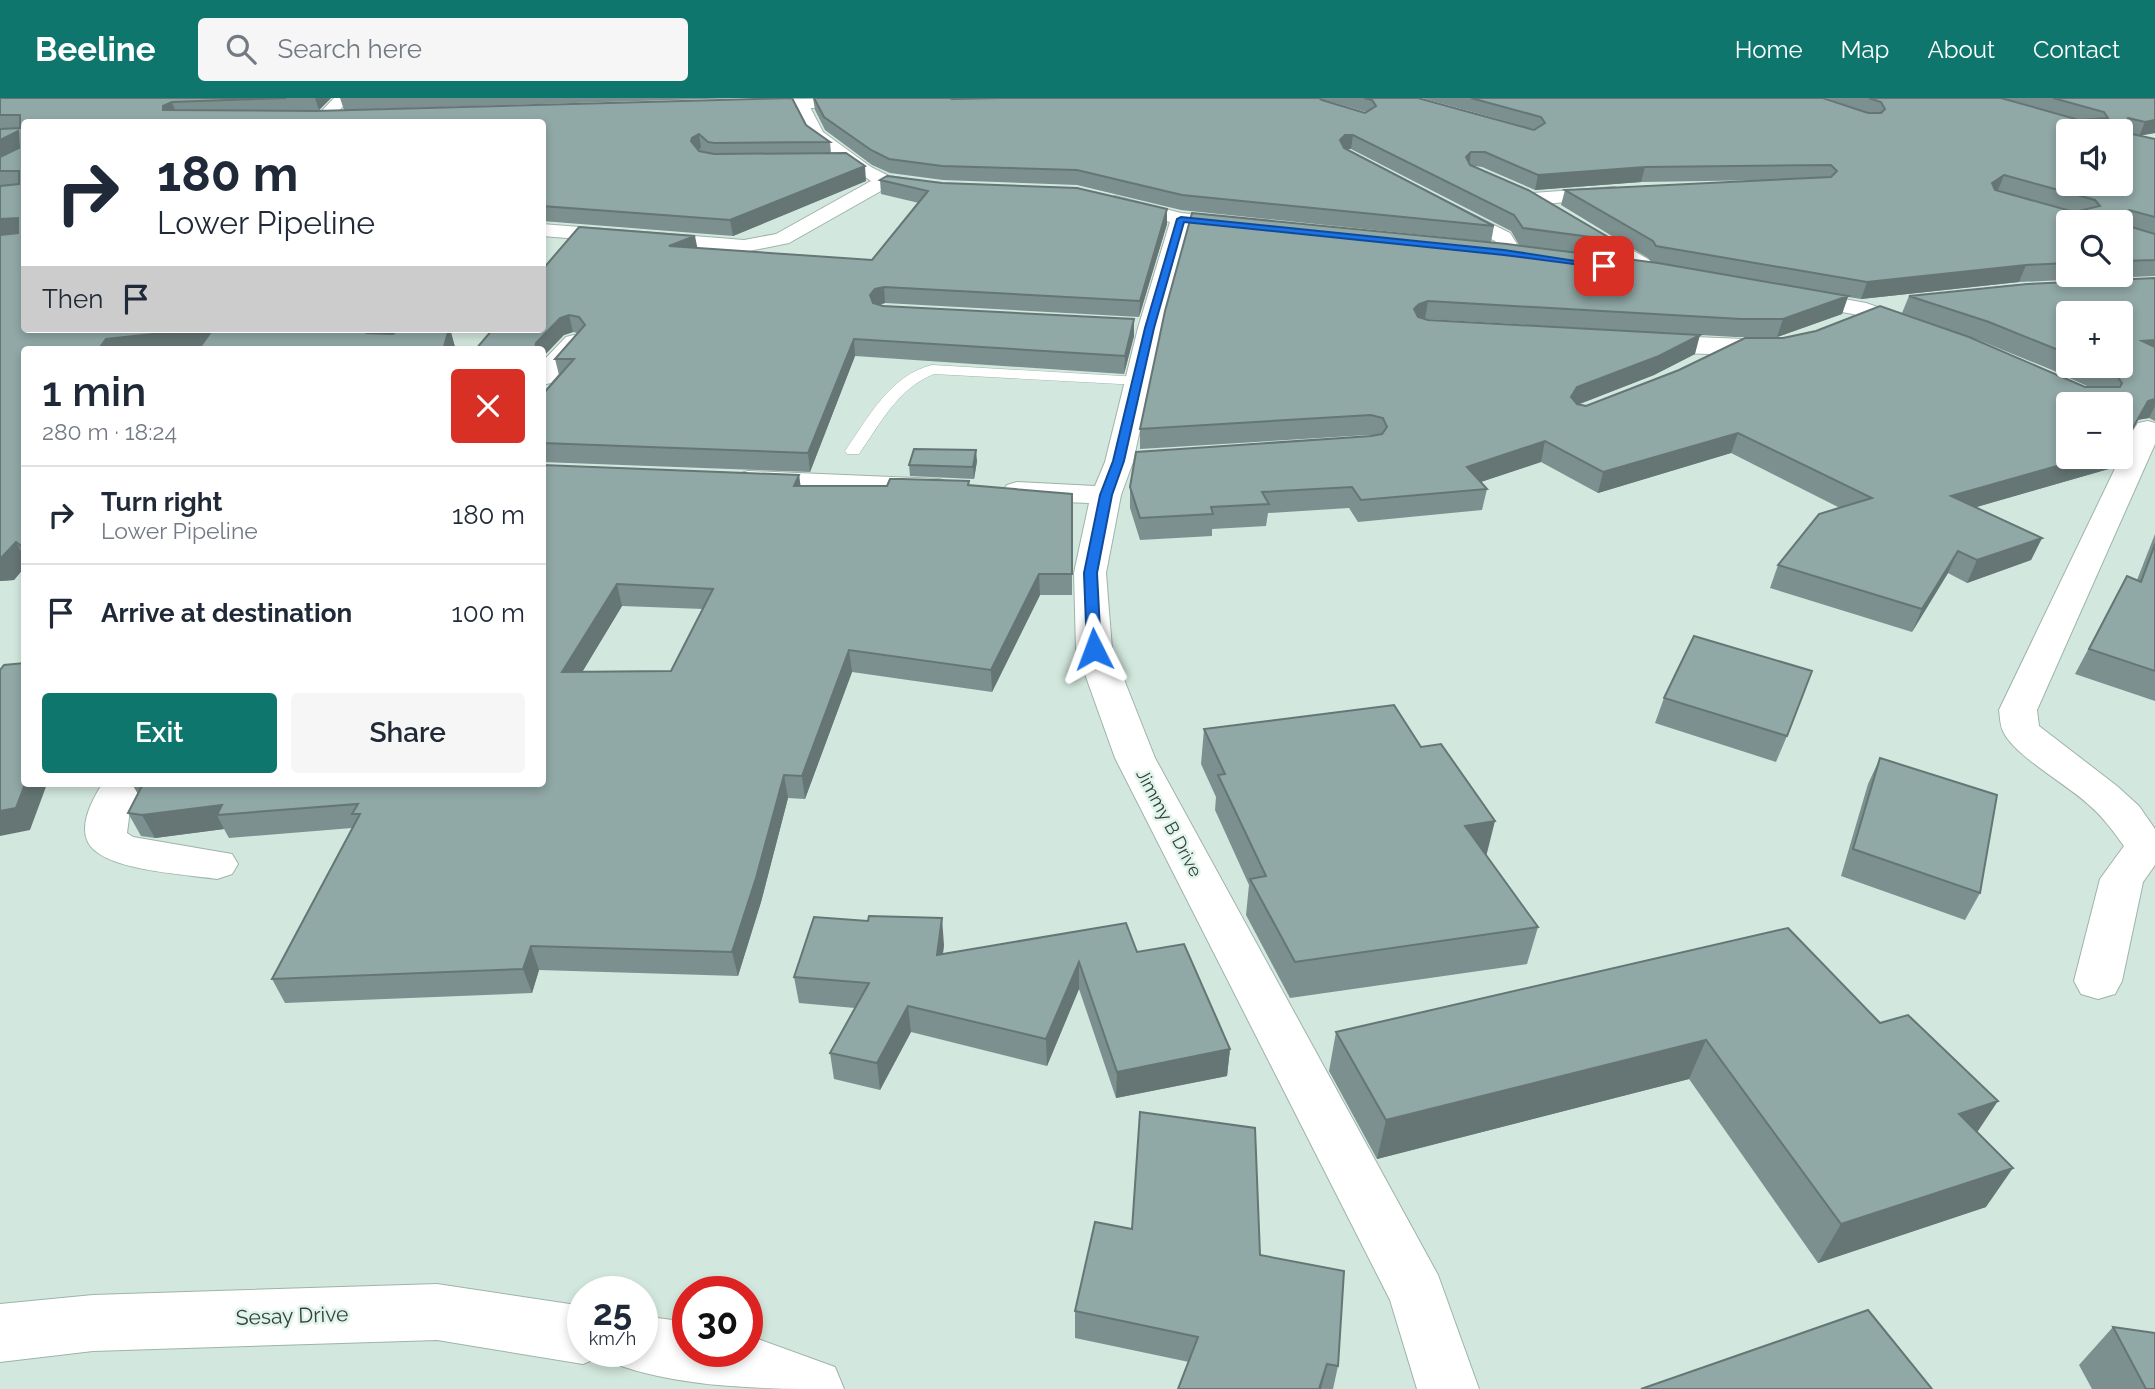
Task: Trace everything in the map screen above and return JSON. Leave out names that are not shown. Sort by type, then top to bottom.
[{"type":"street","points":[[343,98],[316,118],[351,117]]},
{"type":"street","points":[[729,109],[802,109],[986,101]]},
{"type":"street","points":[[802,109],[817,135],[853,162],[885,181],[956,189]]},
{"type":"street","points":[[546,230],[744,246],[764,244],[782,239],[885,181]]},
{"type":"street","points":[[1510,189],[1532,199],[1654,272]]},
{"type":"street","points":[[1532,199],[1628,192]]},
{"type":"street","points":[[1102,199],[1181,219],[1263,228]]},
{"type":"street","points":[[1432,200],[1503,237],[1507,244],[1504,252]]},
{"type":"street","name":"Jimmy B Drive","points":[[1181,219],[1136,327],[1139,381],[1124,472],[1090,573],[1094,649],[1135,758],[1417,1294],[1448,1389]]},
{"type":"street","points":[[1477,250],[1531,256]]},
{"type":"street","points":[[1599,265],[1681,277]]},
{"type":"street","points":[[1773,293],[1865,311],[1934,335]]},
{"type":"street","points":[[1837,328],[1865,311],[1912,303]]},
{"type":"street","points":[[1627,341],[1735,347],[1777,346],[1801,342]]},
{"type":"street","points":[[546,374],[574,342]]},
{"type":"street","points":[[1688,370],[1735,347]]},
{"type":"street","points":[[2098,981],[2122,879],[2146,847],[2124,816],[2103,795],[2043,751],[2021,730],[2018,710],[2141,426]]},
{"type":"street","points":[[721,479],[982,490],[1124,472]]},
{"type":"street","points":[[120,787],[112,800],[105,822],[107,839],[122,850],[217,864]]},
{"type":"street","name":"Sesay Drive","points":[[0,1333],[93,1323],[437,1312],[567,1332]]},
{"type":"street","points":[[658,1347],[729,1358],[813,1389]]},
{"type":"lane","points":[[826,162],[853,162]]},
{"type":"lane","points":[[853,450],[901,384],[914,374],[932,369],[1139,381]]},
{"type":"building","points":[[0,98],[286,98],[172,102],[163,106],[163,110],[315,111],[792,98],[806,125],[830,142],[714,143],[708,142],[699,134],[691,141],[699,151],[714,154],[846,153],[865,166],[730,220],[546,206],[546,119],[21,119],[21,333],[162,333],[106,339],[101,346],[21,346],[21,546],[16,542],[0,558],[0,235],[18,233],[18,218],[0,219],[0,186],[19,184],[19,171],[0,171],[0,157],[19,148],[18,131],[0,140],[0,129],[20,128],[20,115],[0,115]]},
{"type":"building","points":[[814,98],[1319,98],[1365,113],[1376,106],[1372,100],[1364,98],[1418,98],[1534,130],[1545,123],[1541,117],[1471,98],[1823,98],[1868,113],[1881,113],[1885,109],[1881,102],[1869,98],[2001,98],[2075,119],[2056,119],[2056,189],[2004,175],[1992,183],[1995,190],[2067,210],[2056,210],[2056,264],[1867,282],[1656,246],[1653,241],[1565,190],[1831,177],[1837,171],[1831,165],[1645,167],[1538,175],[1485,152],[1471,152],[1466,157],[1470,165],[1528,190],[1613,240],[1523,228],[1514,215],[1353,135],[1345,135],[1340,140],[1344,148],[1494,226],[1182,195],[1077,170],[942,166],[889,159],[871,150],[824,117]]},
{"type":"building","points":[[2053,98],[2155,98],[2155,120],[2145,122],[2128,118],[2094,119],[2108,118],[2104,112]]},
{"type":"building","points":[[2133,134],[2155,139],[2155,217],[2133,210],[2083,210],[2100,206],[2095,200],[2080,196],[2133,196]]},
{"type":"building","points":[[887,176],[942,183],[1077,188],[1167,209],[1140,301],[884,287],[875,289],[870,295],[873,303],[883,306],[1134,319],[1125,356],[854,339],[808,453],[546,443],[546,390],[574,359],[555,359],[585,325],[579,317],[569,315],[560,318],[546,333],[546,265],[579,227],[695,236],[669,246],[872,260],[928,191],[880,180]]},
{"type":"building","points":[[1192,213],[1507,244],[1658,263],[1848,296],[1783,319],[1741,319],[1428,301],[1414,309],[1418,317],[1428,320],[1700,335],[1659,356],[1577,387],[1571,397],[1577,404],[1586,406],[1679,370],[1745,338],[1783,338],[1816,331],[1880,306],[1969,337],[2056,374],[2056,378],[2064,378],[2085,387],[2120,387],[2122,383],[2118,378],[2133,378],[2133,301],[2056,301],[2056,349],[1989,322],[1909,296],[2056,283],[2056,287],[2133,287],[2133,279],[2155,278],[2155,340],[2142,341],[2155,347],[2155,399],[2148,401],[2133,427],[2133,392],[2056,392],[2056,466],[1951,496],[2042,538],[1977,560],[1958,551],[1922,609],[1778,565],[1819,514],[1872,498],[1738,433],[1603,472],[1545,441],[1467,467],[1487,489],[1361,500],[1352,487],[1262,492],[1269,504],[1211,507],[1213,514],[1140,518],[1130,487],[1136,452],[1371,436],[1382,434],[1387,427],[1383,418],[1371,415],[1140,429],[1165,311]]},
{"type":"building","points":[[2133,227],[2155,234],[2155,260],[2133,261]]},
{"type":"building","points":[[210,333],[448,333],[444,346],[201,346]]},
{"type":"building","points":[[490,333],[546,333],[536,346],[478,346]]},
{"type":"building","points":[[914,449],[976,450],[973,467],[909,465]]},
{"type":"building","points":[[546,465],[799,475],[794,486],[887,486],[890,479],[969,481],[968,485],[1072,494],[1072,574],[1039,574],[991,670],[849,650],[802,776],[784,775],[756,878],[732,952],[531,946],[523,969],[272,979],[360,814],[352,814],[358,804],[217,815],[222,805],[142,815],[128,813],[141,787],[546,787]],"holes":[[[617,584],[713,589],[671,671],[562,672]]]},
{"type":"building","points":[[2155,544],[2155,671],[2089,649],[2127,576],[2141,582]]},
{"type":"building","points":[[1694,636],[1812,671],[1787,736],[1664,698]]},
{"type":"building","points":[[21,663],[21,787],[24,787],[16,808],[0,811],[0,670],[4,665]]},
{"type":"building","points":[[1394,705],[1421,747],[1441,744],[1495,821],[1465,826],[1538,927],[1295,962],[1250,879],[1266,876],[1218,775],[1225,774],[1204,729]]},
{"type":"building","points":[[1880,758],[1997,795],[1980,893],[1853,849]]},
{"type":"building","points":[[869,916],[942,918],[937,955],[1126,923],[1137,952],[1184,944],[1230,1049],[1117,1072],[1079,962],[1046,1039],[908,1006],[877,1063],[830,1053],[869,983],[794,977],[814,917],[868,921]]},
{"type":"building","points":[[1788,928],[1880,1023],[1908,1015],[1998,1101],[1959,1114],[2013,1168],[1841,1224],[1706,1040],[1386,1120],[1336,1032]]},
{"type":"building","points":[[1140,1112],[1255,1128],[1260,1255],[1344,1271],[1338,1366],[1327,1364],[1319,1389],[1178,1389],[1198,1337],[1075,1311],[1095,1222],[1132,1229]]},
{"type":"building","points":[[1868,1310],[1932,1389],[1641,1389]]},
{"type":"building","points":[[2113,1327],[2155,1333],[2155,1389],[2146,1389]]},
{"type":"route","points":[[1094,649],[1090,573],[1106,495],[1119,461],[1150,328],[1181,219],[1504,252],[1604,266]]}]
